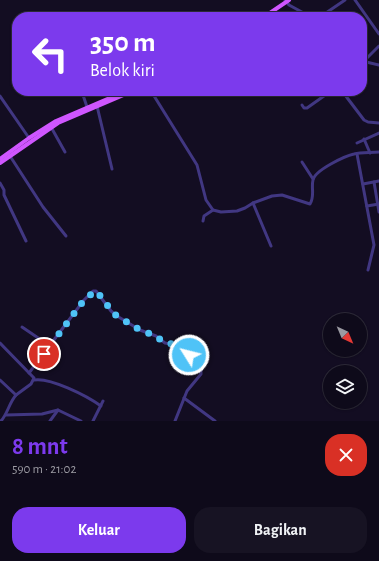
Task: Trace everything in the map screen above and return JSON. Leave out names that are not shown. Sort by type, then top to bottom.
[{"type":"main road","points":[[270,12],[286,0]]},
{"type":"main road","points":[[268,12],[286,0]]},
{"type":"main road","points":[[0,163],[61,118],[114,96]]},
{"type":"main road","points":[[0,159],[29,138],[44,130],[121,96]]},
{"type":"street","points":[[286,0],[289,5],[302,12]]},
{"type":"street","points":[[327,12],[345,0]]},
{"type":"street","points":[[355,0],[363,12]]},
{"type":"street","points":[[367,17],[379,34]]},
{"type":"street","points":[[367,58],[379,46]]},
{"type":"street","points":[[367,63],[379,65]]},
{"type":"street","points":[[0,96],[29,138]]},
{"type":"street","points":[[83,96],[87,107]]},
{"type":"street","points":[[154,96],[197,165],[206,200],[213,210],[222,212],[237,211],[272,196],[282,195],[310,204],[313,196],[313,179],[316,174],[344,157],[379,152]]},
{"type":"street","points":[[302,105],[306,109],[324,96]]},
{"type":"street","points":[[346,96],[364,120],[368,122],[379,122]]},
{"type":"street","points":[[97,106],[112,169]]},
{"type":"street","points":[[51,127],[65,152]]},
{"type":"street","points":[[356,142],[379,133]]},
{"type":"street","points":[[364,139],[370,153]]},
{"type":"street","points":[[357,154],[374,245],[368,270]]},
{"type":"street","points":[[10,156],[43,207],[66,236]]},
{"type":"street","points":[[302,162],[313,179]]},
{"type":"street","points":[[363,184],[379,181]]},
{"type":"street","points":[[374,182],[379,212]]},
{"type":"street","points":[[0,183],[4,190],[2,195],[26,242]]},
{"type":"street","points":[[253,203],[271,246]]},
{"type":"street","points":[[367,206],[378,204]]},
{"type":"street","points":[[203,221],[204,216],[213,210]]},
{"type":"street","points":[[29,373],[84,300],[93,291],[96,291],[114,314],[140,330],[156,336],[163,342],[181,346],[202,369],[201,374],[188,388],[175,421]]},
{"type":"street","points":[[22,327],[50,346]]},
{"type":"street","points":[[0,343],[34,380]]},
{"type":"street","points":[[0,380],[16,395]]},
{"type":"street","points":[[0,421],[6,415],[10,402],[34,380],[43,380],[71,390],[101,406]]},
{"type":"street","points":[[184,398],[215,421]]},
{"type":"street","points":[[93,421],[103,401]]},
{"type":"street","points":[[6,415],[42,414],[58,410],[81,421]]},
{"type":"street","points":[[50,421],[58,410]]},
{"type":"street","points":[[70,421],[72,417]]},
{"type":"route","points":[[44,354],[84,300],[93,291],[96,291],[114,314],[140,330],[156,336],[163,342],[181,346],[189,355]]}]
